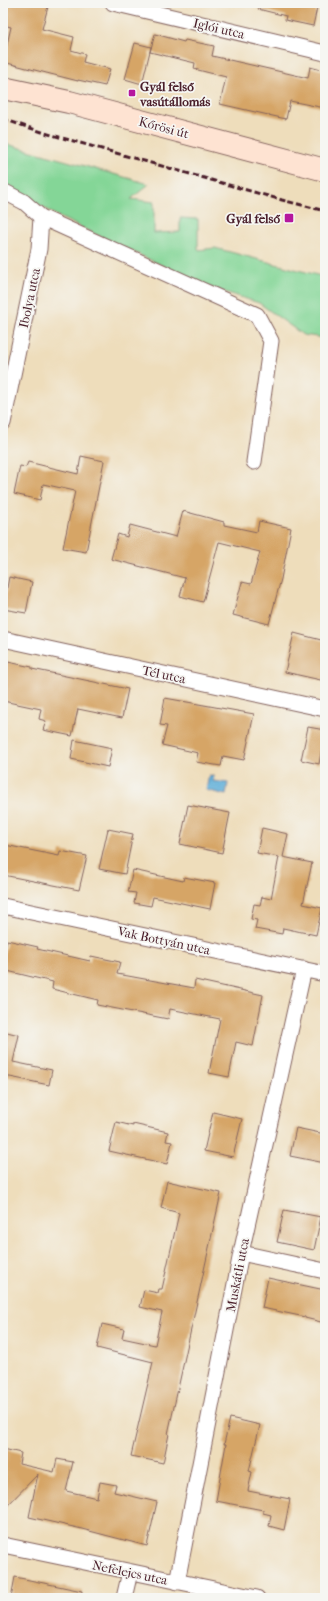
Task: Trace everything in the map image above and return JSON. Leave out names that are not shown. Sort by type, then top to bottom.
[{"type":"main road","name":"Kőrösi út","points":[[3,88],[69,102],[325,170]]},
{"type":"street","name":"Iglói utca","points":[[113,3],[325,53]]},
{"type":"street","points":[[3,191],[24,202],[41,217],[257,315],[271,341],[254,462]]},
{"type":"street","name":"Ibolya utca","points":[[3,424],[5,408],[39,249],[41,217]]},
{"type":"street","name":"Tél utca","points":[[3,639],[325,709]]},
{"type":"street","name":"Vak Bottyán utca","points":[[3,906],[325,974]]},
{"type":"street","name":"Muskátli utca","points":[[177,1582],[241,1253],[304,969]]},
{"type":"street","points":[[241,1253],[325,1270]]},
{"type":"street","name":"Nefelejcs utca","points":[[3,1545],[257,1598]]},
{"type":"street","points":[[124,1598],[130,1572]]},
{"type":"green space","points":[[3,143],[149,184],[131,199],[154,202],[154,233],[180,232],[180,218],[198,219],[198,250],[215,248],[321,276],[325,261],[325,338],[303,335],[259,303],[206,286],[59,217],[3,183]]},
{"type":"water","points":[[209,775],[214,776],[213,781],[228,783],[226,795],[206,790]]},
{"type":"building","points":[[3,3],[49,3],[42,29],[74,37],[71,50],[85,54],[83,62],[110,69],[105,86],[78,81],[3,62],[11,27],[3,25]]},
{"type":"building","points":[[259,3],[318,3],[313,26],[285,20],[286,16],[258,9]]},
{"type":"building","points":[[155,34],[184,42],[185,40],[214,46],[212,56],[308,78],[310,67],[325,71],[325,108],[290,101],[286,119],[220,104],[226,77],[194,69],[195,63],[150,52]]},
{"type":"building","points":[[135,43],[151,47],[142,84],[125,79]]},
{"type":"building","points":[[81,456],[104,461],[86,552],[63,548],[75,491],[43,484],[40,500],[14,494],[20,466],[26,467],[28,462],[78,474]]},
{"type":"building","points":[[183,511],[224,522],[224,525],[257,532],[259,521],[291,528],[281,579],[269,624],[233,615],[242,582],[251,584],[260,552],[219,542],[203,602],[180,596],[185,578],[111,559],[118,534],[127,537],[130,525],[176,537]]},
{"type":"building","points":[[9,577],[32,582],[26,613],[3,609]]},
{"type":"building","points":[[294,633],[325,641],[325,681],[285,672]]},
{"type":"building","points":[[3,661],[32,667],[32,669],[128,689],[122,718],[78,709],[72,736],[43,730],[46,721],[39,719],[41,709],[3,701]]},
{"type":"building","points":[[165,698],[254,714],[244,760],[223,756],[221,766],[196,762],[198,753],[162,745],[167,726],[160,725]]},
{"type":"building","points":[[308,727],[325,730],[319,764],[301,760]]},
{"type":"building","points":[[74,740],[112,748],[108,767],[71,759]]},
{"type":"building","points":[[188,805],[230,813],[222,853],[180,844]]},
{"type":"building","points":[[262,828],[288,834],[283,857],[312,863],[303,904],[322,908],[316,935],[283,928],[282,934],[255,929],[257,920],[251,919],[254,904],[260,905],[262,897],[271,899],[279,857],[257,853]]},
{"type":"building","points":[[108,829],[133,834],[125,874],[99,869]]},
{"type":"building","points":[[5,845],[59,856],[60,851],[87,856],[79,890],[3,875],[3,853]]},
{"type":"building","points":[[133,870],[183,881],[184,877],[215,883],[210,909],[153,897],[151,906],[134,903],[136,893],[128,892]]},
{"type":"building","points":[[7,940],[38,947],[37,949],[90,961],[91,956],[120,962],[117,974],[194,988],[195,980],[263,995],[253,1046],[236,1042],[229,1077],[209,1073],[220,1019],[170,1009],[168,1019],[97,1005],[98,1000],[52,989],[53,982],[3,970],[3,958]]},
{"type":"building","points":[[3,1031],[19,1035],[13,1062],[52,1070],[49,1085],[3,1077]]},
{"type":"building","points":[[213,1112],[242,1119],[233,1157],[204,1151]]},
{"type":"building","points":[[116,1122],[133,1126],[133,1124],[168,1132],[166,1141],[172,1142],[167,1164],[109,1151]]},
{"type":"building","points":[[296,1128],[325,1134],[325,1163],[290,1156]]},
{"type":"building","points":[[167,1181],[221,1193],[168,1434],[163,1463],[131,1456],[153,1362],[97,1348],[102,1324],[124,1329],[122,1338],[155,1345],[162,1312],[140,1307],[144,1290],[158,1293],[159,1289],[162,1289],[179,1213],[161,1208]]},
{"type":"building","points":[[284,1210],[321,1217],[314,1250],[277,1242]]},
{"type":"building","points":[[268,1278],[325,1290],[325,1323],[305,1317],[262,1308]]},
{"type":"building","points":[[230,1418],[260,1425],[249,1471],[252,1472],[248,1491],[290,1499],[284,1530],[269,1526],[271,1515],[263,1513],[263,1510],[216,1501],[226,1444],[224,1444]]},
{"type":"building","points":[[3,1449],[21,1453],[19,1464],[54,1472],[57,1459],[73,1462],[66,1491],[97,1498],[100,1482],[116,1485],[114,1492],[157,1502],[147,1546],[29,1517],[38,1474],[3,1510]]},
{"type":"building","points":[[15,1577],[82,1591],[81,1598],[11,1598]]},
{"type":"railway","points":[[3,119],[45,133],[325,211]]},
{"type":"place","name":"Gyál felső vasútállomás","points":[[132,93]]},
{"type":"place","name":"Gyál felső","points":[[289,218]]}]
